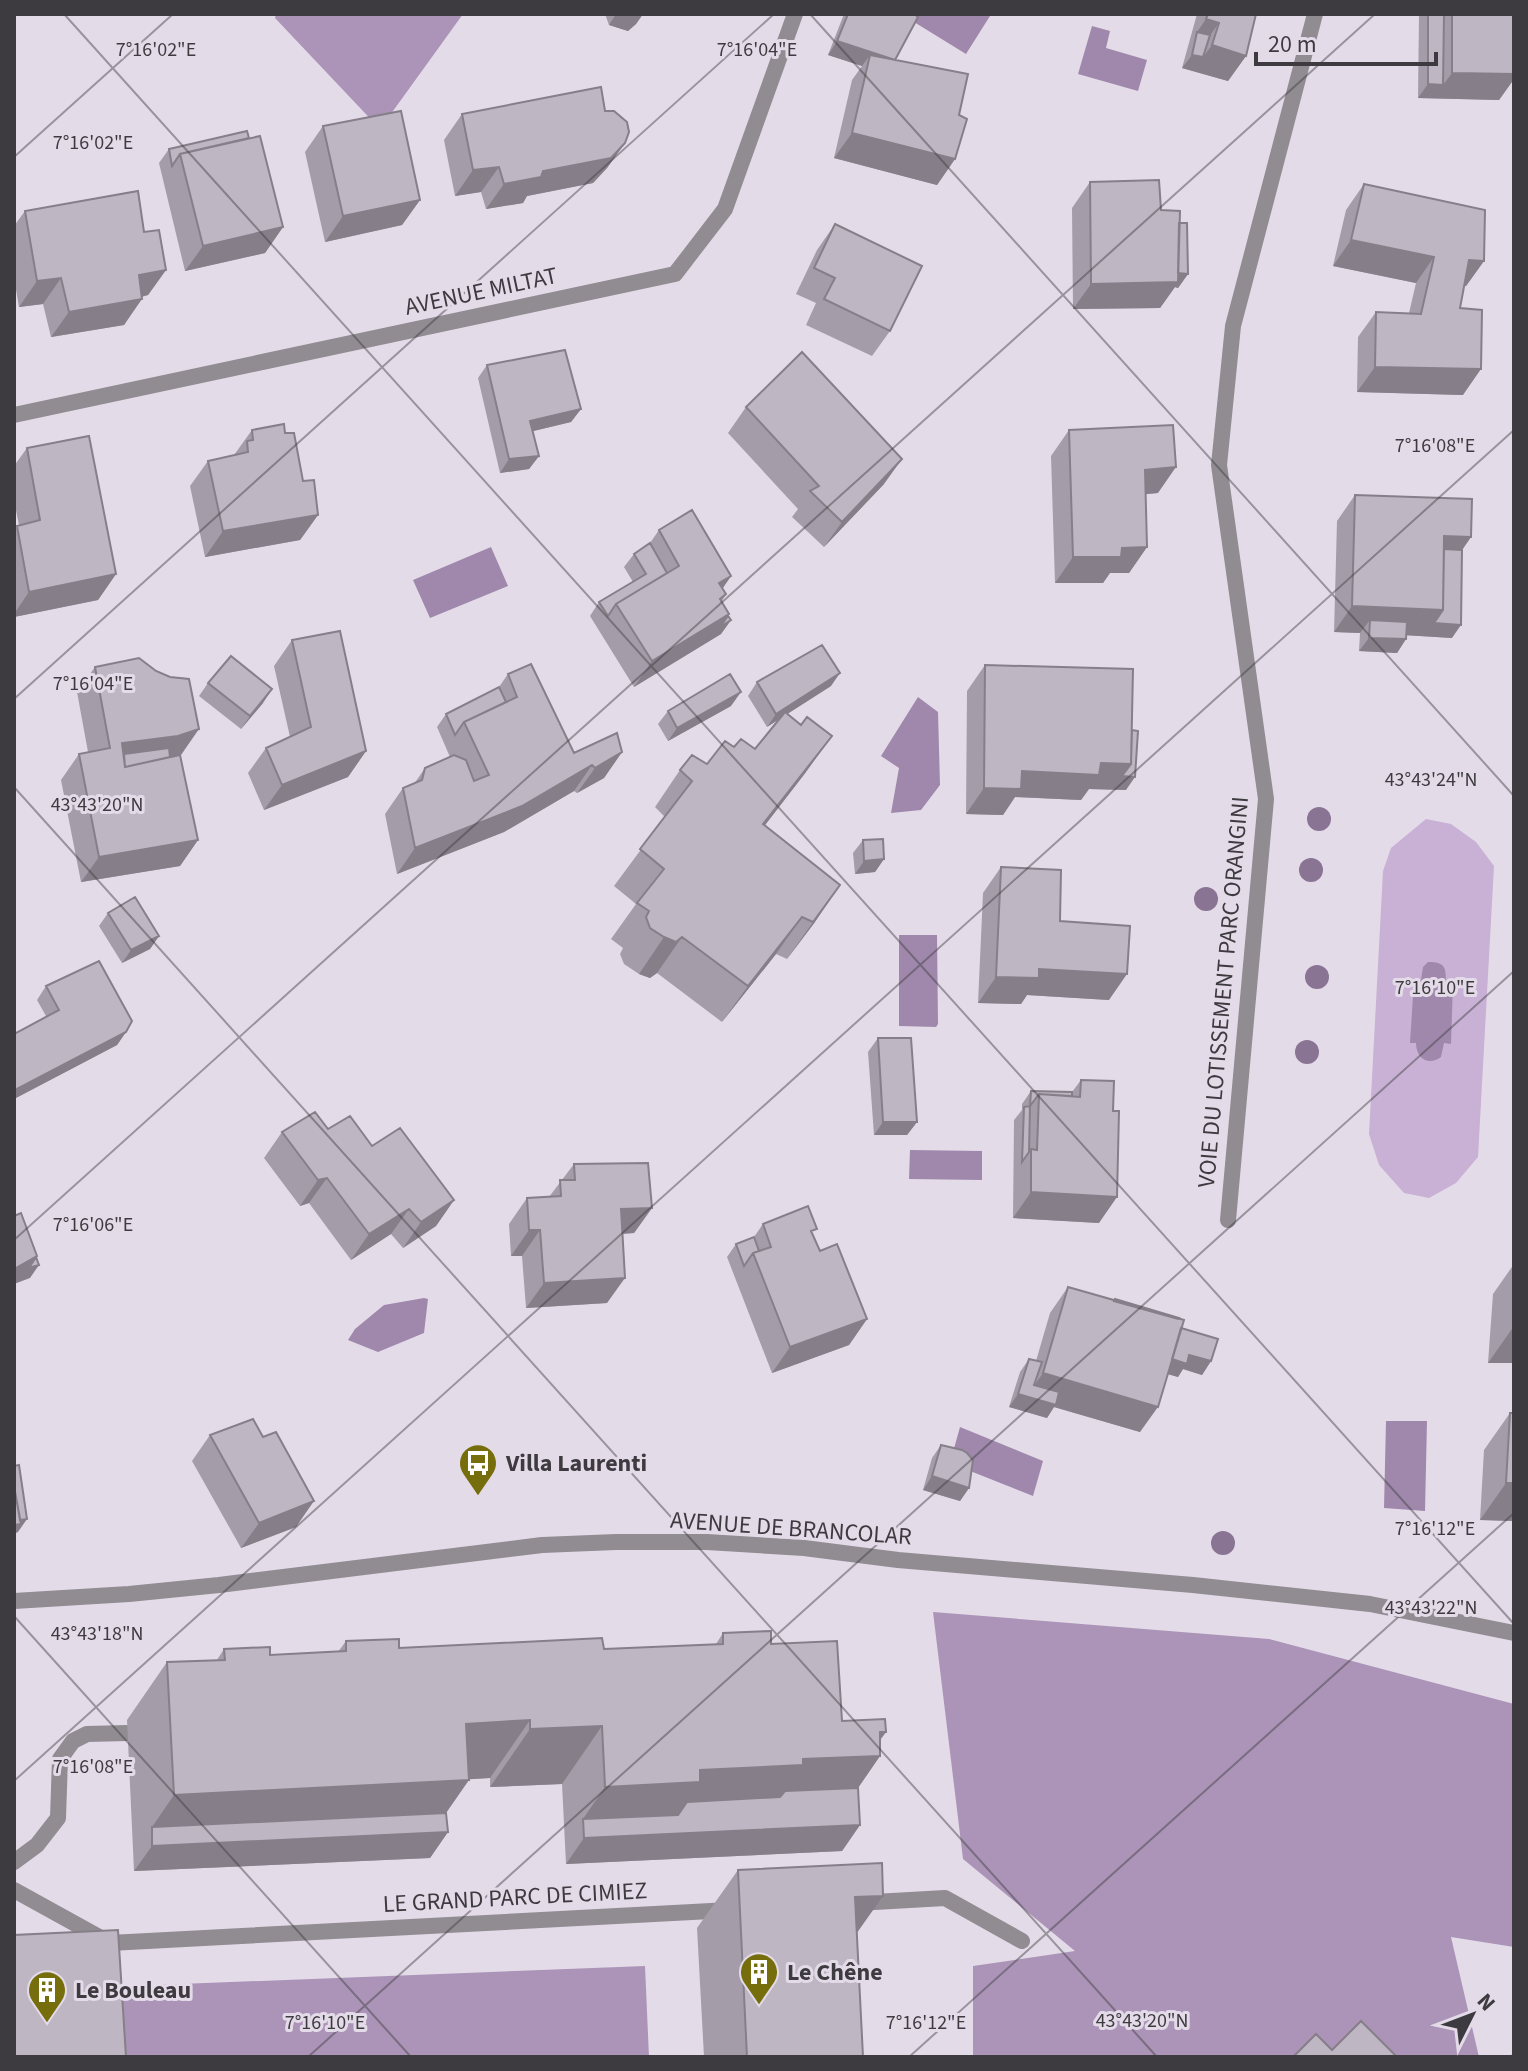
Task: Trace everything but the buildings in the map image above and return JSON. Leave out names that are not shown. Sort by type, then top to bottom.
[{"type":"street","name":"AVENUE MILTAT","points":[[14,415],[675,274],[725,209],[795,14]]},
{"type":"street","name":"VOIE DU LOTISSEMENT PARC ORANGINI","points":[[1228,1220],[1266,799],[1219,465],[1233,326],[1315,14]]},
{"type":"street","name":"AVENUE DE BRANCOLAR","points":[[14,1601],[219,1585],[542,1545],[707,1542],[804,1548],[898,1560],[1193,1585],[1370,1604],[1514,1633]]},
{"type":"street","points":[[14,1862],[37,1845],[58,1818],[60,1759],[73,1741],[87,1734],[127,1733]]},
{"type":"street","name":"LE GRAND PARC DE CIMIEZ","points":[[14,1890],[110,1943],[740,1909]]},
{"type":"street","points":[[835,1904],[945,1898],[1022,1941]]},
{"type":"shaded area","points":[[276,14],[463,14],[380,129],[275,18]]},
{"type":"shaded area","points":[[901,14],[986,14],[990,16],[966,54]]},
{"type":"shaded area","points":[[1092,26],[1110,31],[1106,48],[1147,60],[1138,91],[1078,74]]},
{"type":"shaded area","points":[[491,547],[508,586],[430,618],[413,580]]},
{"type":"shaded area","points":[[918,697],[938,712],[940,785],[921,810],[891,813],[899,768],[881,756]]},
{"type":"shaded area","points":[[1426,819],[1451,824],[1476,842],[1494,866],[1478,1157],[1456,1183],[1429,1198],[1404,1193],[1379,1165],[1369,1134],[1383,871],[1391,848]]},
{"type":"shaded area","points":[[899,935],[937,935],[936,1027],[899,1026]]},
{"type":"shaded area","points":[[1428,962],[1441,964],[1445,969],[1446,983],[1453,983],[1451,1044],[1444,1043],[1441,1057],[1432,1061],[1421,1057],[1416,1043],[1410,1043],[1414,980],[1421,980],[1423,967]]},
{"type":"shaded area","points":[[910,1150],[982,1151],[982,1180],[909,1179]]},
{"type":"shaded area","points":[[428,1299],[424,1333],[378,1352],[348,1340],[355,1329],[384,1305]]},
{"type":"shaded area","points":[[1386,1421],[1427,1421],[1425,1511],[1384,1508]]},
{"type":"shaded area","points":[[960,1427],[1043,1461],[1033,1496],[950,1463]]},
{"type":"shaded area","points":[[933,1612],[1269,1639],[1514,1704],[1514,1947],[1451,1937],[1479,2057],[973,2057],[973,1966],[1075,1951],[963,1859]]},
{"type":"shaded area","points":[[645,1966],[649,2057],[82,2057],[78,1988]]},
{"type":"place","name":"Villa Laurenti","points":[[478,1497]]},
{"type":"place","name":"Le Chêne","points":[[759,2006]]},
{"type":"place","name":"Le Bouleau","points":[[47,2024]]}]
